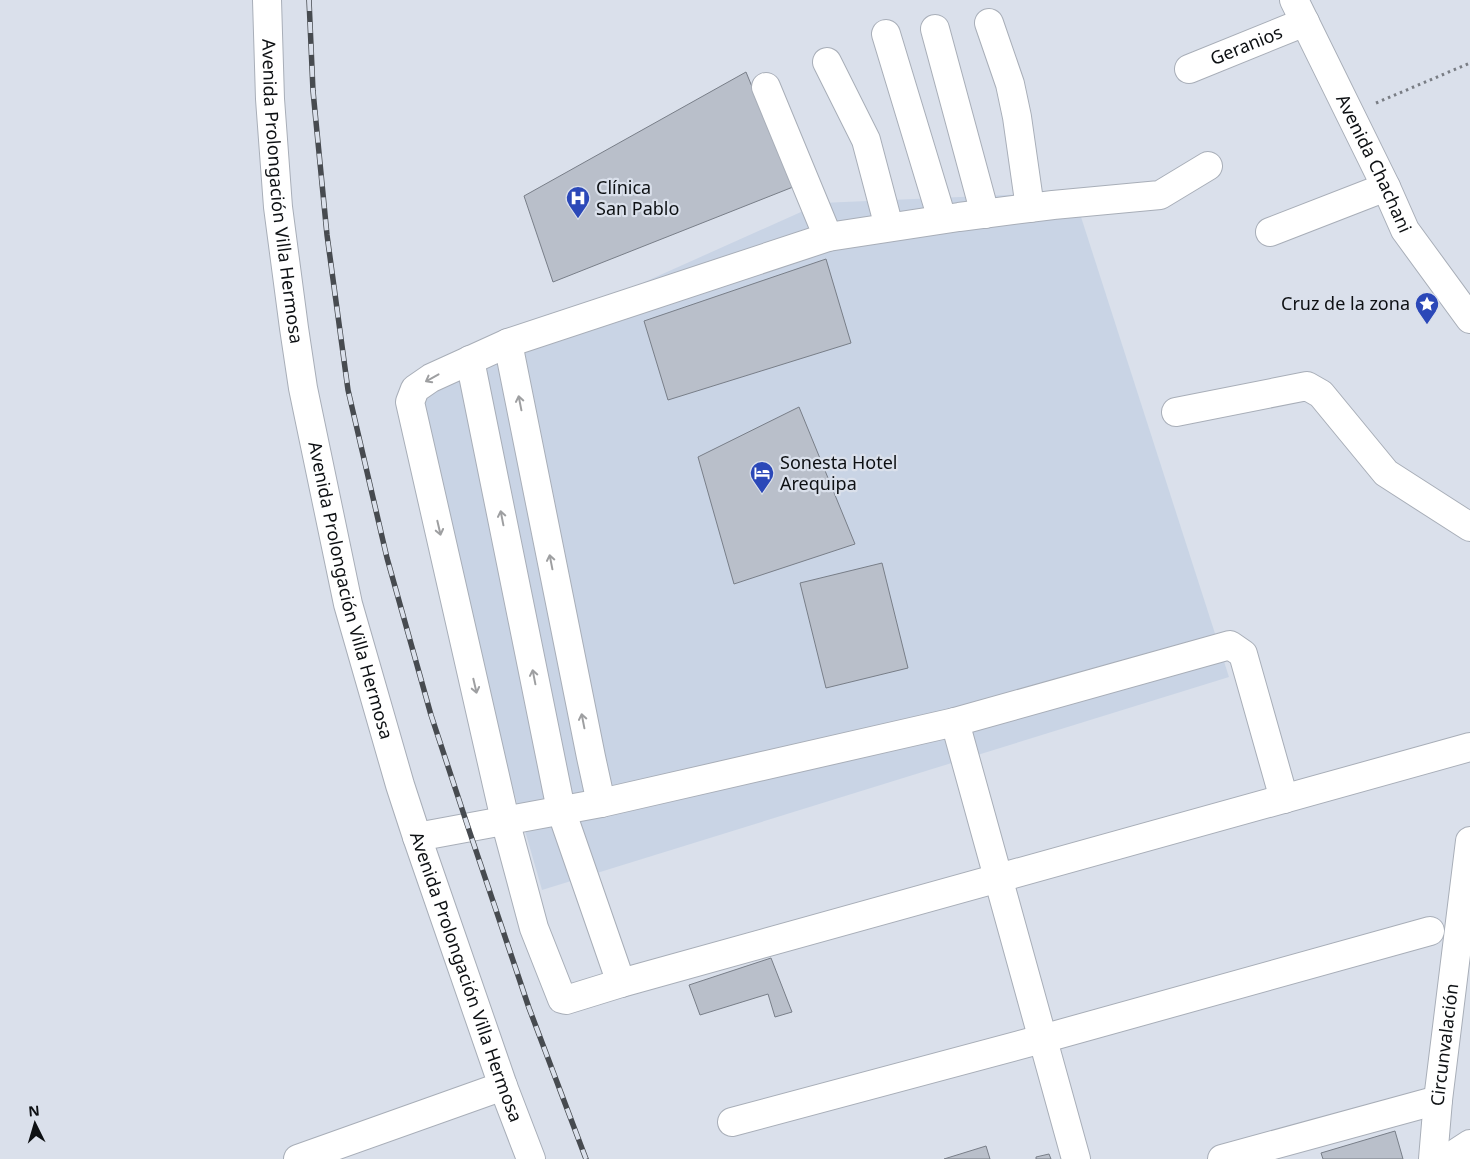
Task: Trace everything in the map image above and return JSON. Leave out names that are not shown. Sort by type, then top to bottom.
[{"type":"street","name":"Avenida Prolongación Villa Hermosa","points":[[267,0],[270,99],[278,207],[294,328],[303,388],[348,604],[400,785],[417,837],[503,1086],[531,1159]]},
{"type":"street","name":"Geranios","points":[[1189,69],[1299,11]]},
{"type":"street","name":"Avenida Chachani","points":[[1299,11],[1351,114],[1405,230],[1466,308]]},
{"type":"street","points":[[989,23],[1010,84],[1017,117],[1030,208]]},
{"type":"street","points":[[936,29],[985,214]]},
{"type":"street","points":[[886,34],[942,219]]},
{"type":"street","points":[[827,62],[866,140],[889,228]]},
{"type":"street","points":[[766,88],[828,237]]},
{"type":"street","points":[[1208,166],[1160,195],[942,219],[828,237],[508,343],[431,378],[416,389],[410,402],[505,820],[534,928],[562,999],[566,1000],[620,983],[1470,747]]},
{"type":"street","points":[[1270,232],[1386,187]]},
{"type":"street","points":[[508,343],[590,757],[601,803]]},
{"type":"street","points":[[470,360],[558,799],[620,983]]},
{"type":"street","points":[[1176,412],[1307,386],[1321,394],[1386,473],[1470,527]]},
{"type":"street","points":[[417,837],[505,820],[558,799],[601,803],[955,722],[1230,645],[1243,654],[1284,799]]},
{"type":"street","points":[[955,722],[1076,1159]]},
{"type":"street","points":[[558,799],[590,757]]},
{"type":"street","name":"Circunvalación","points":[[1433,1159],[1438,1100],[1470,841]]},
{"type":"street","points":[[732,1122],[1042,1039],[1430,931]]},
{"type":"street","points":[[298,1159],[503,1086]]},
{"type":"street","points":[[1222,1159],[1438,1100]]},
{"type":"street","points":[[1447,1159],[1470,1144]]},
{"type":"path","points":[[1351,114],[1470,63]]},
{"type":"shaded area","points":[[1073,192],[1229,677],[542,890],[399,392],[821,203]]},
{"type":"building","points":[[746,72],[793,187],[553,282],[524,196]]},
{"type":"building","points":[[826,259],[851,343],[668,400],[644,321]]},
{"type":"building","points":[[799,407],[855,544],[734,584],[698,457]]},
{"type":"building","points":[[882,563],[908,668],[826,688],[800,583]]},
{"type":"building","points":[[771,958],[792,1012],[775,1017],[768,994],[700,1015],[689,985]]},
{"type":"building","points":[[1395,1131],[1403,1159],[1323,1159],[1321,1153]]},
{"type":"building","points":[[986,1146],[990,1159],[944,1159]]},
{"type":"building","points":[[1049,1154],[1051,1159],[1036,1159],[1036,1157]]},
{"type":"railway","points":[[309,0],[313,91],[327,235],[348,390],[387,558],[431,715],[468,827],[529,1008],[586,1159]]},
{"type":"place","name":"Clínica San Pablo","points":[[578,219]]},
{"type":"place","name":"Cruz de la zona","points":[[1427,325]]},
{"type":"place","name":"Sonesta Hotel Arequipa","points":[[762,494]]}]
